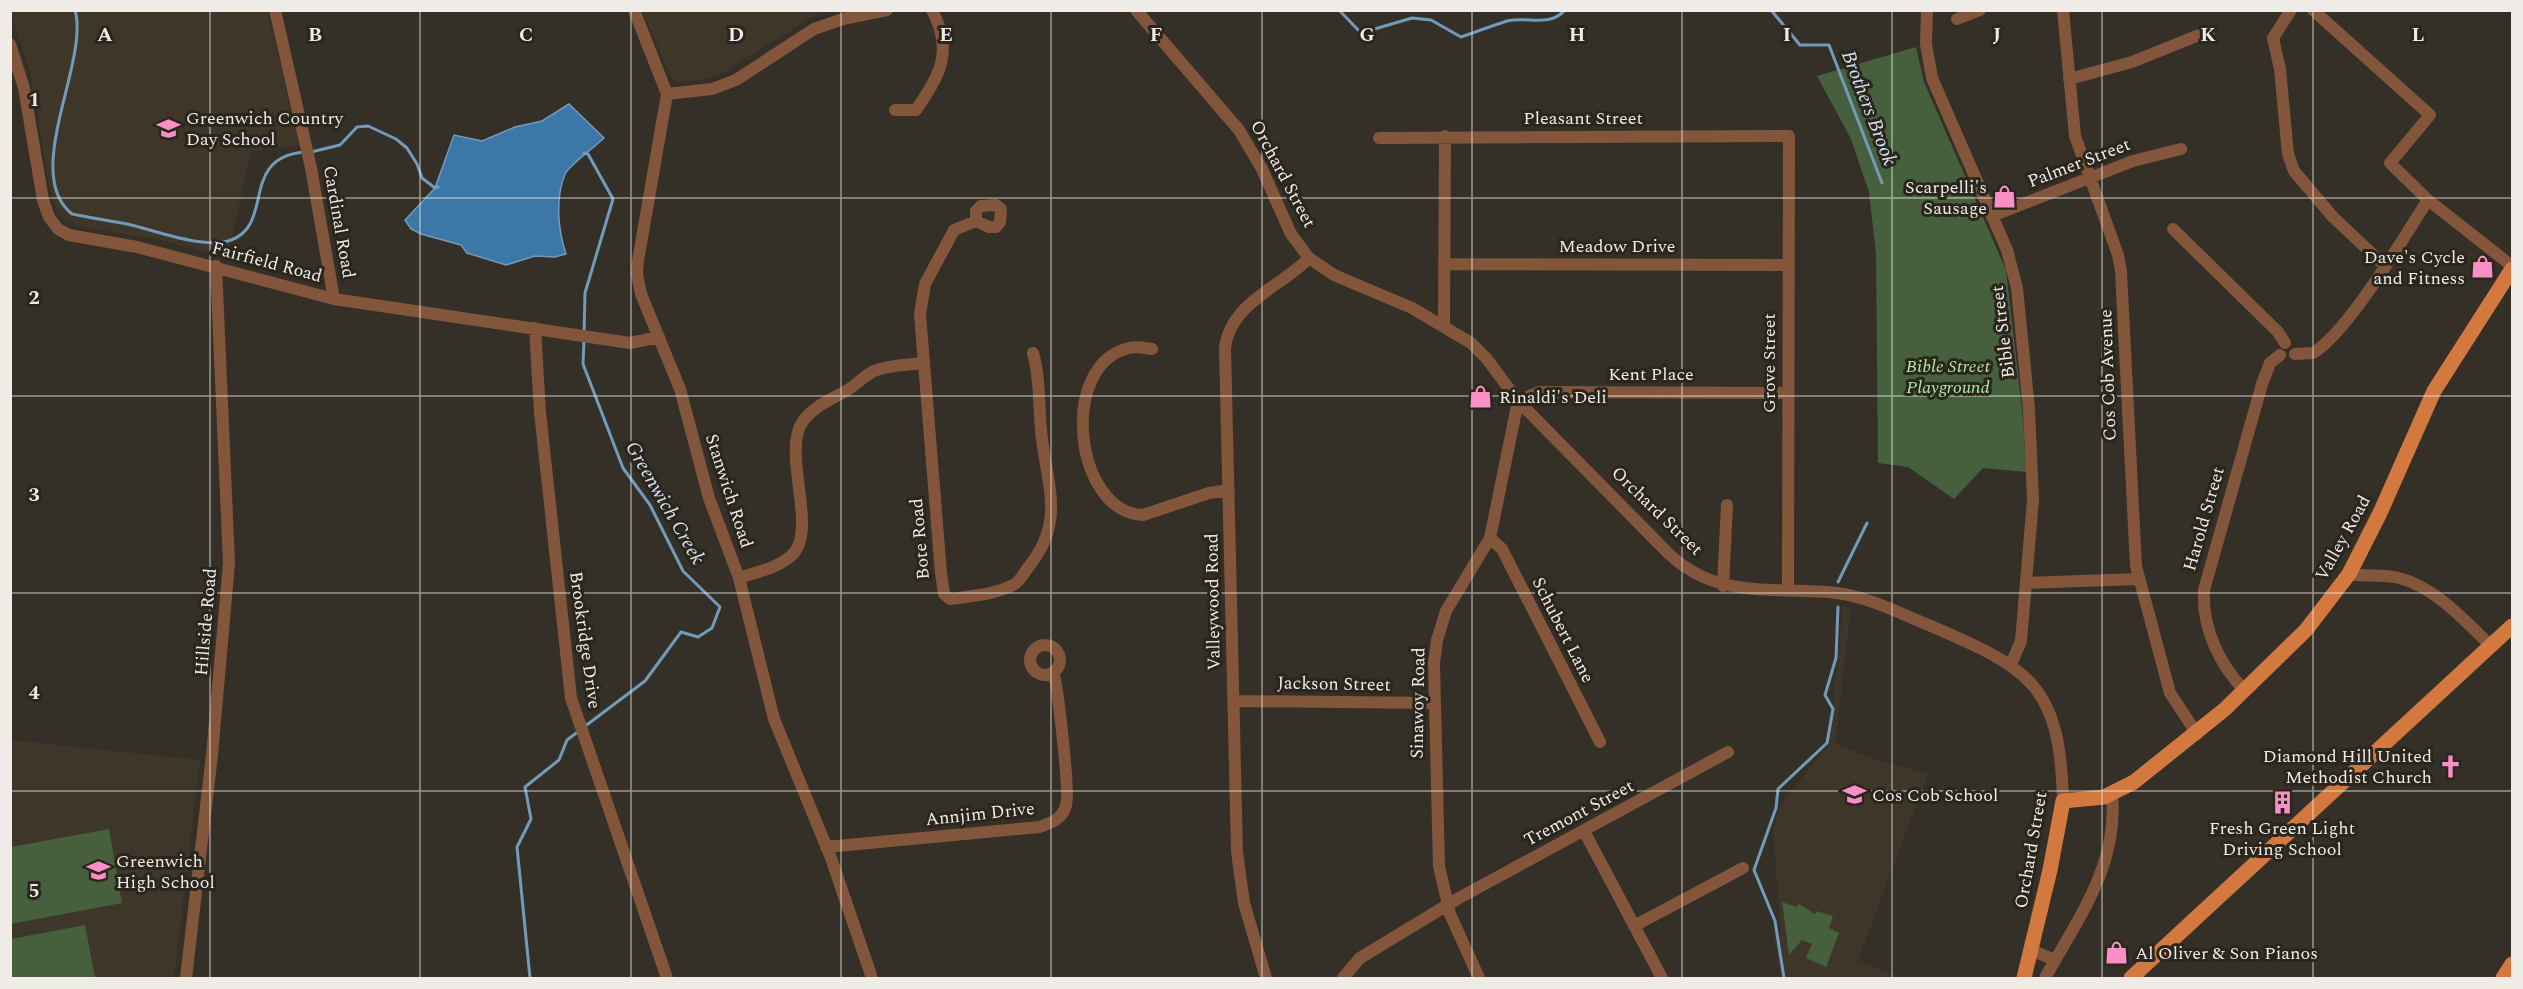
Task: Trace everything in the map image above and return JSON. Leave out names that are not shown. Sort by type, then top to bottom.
[{"type":"main road","name":"Valley Road","points":[[2062,801],[2112,795],[2134,782],[2197,734],[2245,691],[2306,630],[2349,574],[2380,513],[2434,391],[2512,268]]},
{"type":"main road","points":[[2131,978],[2512,626]]},
{"type":"main road","name":"Orchard Street","points":[[2024,978],[2062,801]]},
{"type":"main road","points":[[2503,978],[2512,964]]},
{"type":"street","name":"Cardinal Road","points":[[275,10],[308,153],[334,299]]},
{"type":"street","points":[[634,10],[667,94],[712,89],[736,80],[814,29],[843,19],[887,10]]},
{"type":"street","points":[[895,110],[916,110],[942,67],[943,38],[932,10]]},
{"type":"street","name":"Orchard Street","points":[[1136,10],[1239,130],[1262,169],[1291,234],[1309,258],[1334,275],[1392,299],[1444,326],[1480,351],[1518,401],[1676,561],[1700,578],[1723,586],[1837,593],[1866,600],[1972,644],[2011,664],[2035,687],[2049,712],[2059,755],[2062,801]]},
{"type":"street","name":"Bible Street","points":[[1927,10],[1926,44],[1932,78],[2007,250],[2015,277],[2025,361],[2033,482],[2021,641],[2011,664]]},
{"type":"street","points":[[1957,19],[1980,10]]},
{"type":"street","name":"Cos Cob Avenue","points":[[2063,10],[2075,136],[2118,255],[2123,287],[2132,512],[2139,579],[2170,693],[2197,734]]},
{"type":"street","points":[[2291,10],[2273,38],[2280,69],[2291,164],[2301,181],[2332,217],[2385,265]]},
{"type":"street","points":[[2313,10],[2430,115],[2390,163],[2428,200],[2512,268]]},
{"type":"street","points":[[2069,79],[2132,62],[2209,31]]},
{"type":"street","name":"Fairfield Road","points":[[10,44],[24,88],[43,200],[49,217],[58,228],[69,235],[137,247],[216,266],[334,299],[607,340],[635,343],[659,337]]},
{"type":"street","name":"Stanwich Road","points":[[667,94],[637,268],[639,286],[680,389],[709,498],[739,578],[777,726],[826,847],[872,978]]},
{"type":"street","points":[[1444,326],[1445,136]]},
{"type":"street","name":"Pleasant Street","points":[[1378,138],[1788,136]]},
{"type":"street","name":"Grove Street","points":[[1788,136],[1786,393],[1788,591]]},
{"type":"street","name":"Palmer Street","points":[[1992,216],[2133,161],[2181,149]]},
{"type":"street","points":[[2173,230],[2278,332],[2282,349],[2288,359],[2295,354],[2307,355],[2320,349],[2359,302],[2428,200]]},
{"type":"street","name":"Bote Road","points":[[976,221],[954,230],[925,284],[920,314],[941,573],[944,594],[950,599],[995,592],[1015,584],[1033,561],[1050,526],[1051,495],[1042,440],[1038,369],[1033,353]]},
{"type":"street","name":"Valleywood Road","points":[[1266,978],[1240,879],[1224,361],[1226,338],[1235,319],[1246,307],[1309,258]]},
{"type":"street","name":"Meadow Drive","points":[[1446,264],[1788,265]]},
{"type":"street","name":"Hillside Road","points":[[186,978],[212,755],[229,563],[216,266]]},
{"type":"street","name":"Brookridge Drive","points":[[535,328],[540,412],[570,692],[578,722],[667,978]]},
{"type":"street","points":[[1152,348],[1130,347],[1112,356],[1096,373],[1086,392],[1082,408],[1083,429],[1095,479],[1116,506],[1134,515],[1143,515],[1209,493],[1229,490]]},
{"type":"street","name":"Harold Street","points":[[2245,691],[2226,667],[2214,645],[2205,613],[2204,590],[2262,384],[2270,363],[2282,349]]},
{"type":"street","points":[[739,578],[781,563],[794,553],[800,542],[802,525],[796,451],[802,422],[811,412],[873,372],[923,363]]},
{"type":"street","name":"Kent Place","points":[[1518,401],[1539,392],[1786,393]]},
{"type":"street","name":"Sinawoy Road","points":[[1479,978],[1448,905],[1437,852],[1434,663],[1442,622],[1451,602],[1490,538],[1505,475],[1518,401]]},
{"type":"street","points":[[1723,586],[1727,505]]},
{"type":"street","name":"Schubert Lane","points":[[1490,538],[1502,549],[1600,742]]},
{"type":"street","points":[[2349,574],[2396,577],[2412,582],[2460,616],[2491,646]]},
{"type":"street","points":[[2026,583],[2139,579]]},
{"type":"street","name":"Annjim Drive","points":[[826,847],[1039,827],[1056,822],[1066,805],[1058,691],[1053,672]]},
{"type":"street","name":"Jackson Street","points":[[1234,701],[1434,703]]},
{"type":"street","name":"Tremont Street","points":[[1342,978],[1360,958],[1448,905],[1728,752]]},
{"type":"street","points":[[2044,978],[2105,868],[2111,837],[2112,795]]},
{"type":"street","points":[[1584,831],[1662,978]]},
{"type":"street","points":[[1634,926],[1743,868]]},
{"type":"street","points":[[2031,950],[2055,960]]},
{"type":"shaded area","name":"Greenwich Country Day School","points":[[10,11],[267,11],[300,145],[251,152],[227,258],[161,240],[78,226],[64,220],[58,212],[49,187],[31,75]]},
{"type":"shaded area","points":[[642,11],[822,11],[721,74],[700,80],[677,82],[671,77]]},
{"type":"shaded area","name":"Cos Cob School","points":[[1843,606],[1851,607],[1835,744],[1878,760],[1928,774],[1858,960],[1901,978],[1781,978],[1774,935],[1781,936],[1773,828],[1781,804],[1828,746]]},
{"type":"shaded area","name":"Greenwich High School","points":[[11,740],[200,760],[174,978],[11,978]]},
{"type":"green space","name":"Bible Street Playground","points":[[1916,47],[1924,82],[2006,270],[2023,417],[2026,472],[1983,468],[1954,499],[1908,467],[1878,463],[1876,254],[1869,192],[1851,139],[1817,76]]},
{"type":"green space","points":[[109,829],[122,903],[11,924],[11,847]]},
{"type":"green space","points":[[1782,902],[1796,907],[1799,904],[1815,914],[1817,911],[1833,916],[1829,928],[1839,933],[1826,967],[1806,958],[1812,944],[1802,940],[1789,955]]},
{"type":"green space","points":[[85,925],[95,978],[11,978],[11,939]]},
{"type":"water","points":[[569,104],[604,138],[565,174],[560,194],[559,214],[566,254],[555,257],[535,256],[506,265],[467,253],[461,245],[411,229],[405,220],[435,188],[454,135],[482,141],[515,127],[542,121]]},
{"type":"waterway","name":"Greenwich Creek","points":[[75,10],[77,32],[74,58],[54,145],[53,172],[58,196],[72,214],[127,224],[194,241],[207,243],[231,240],[244,232],[252,220],[264,178],[271,166],[284,157],[304,152]]},
{"type":"waterway","name":"Brothers Brook","points":[[1339,10],[1361,33],[1412,18],[1431,20],[1461,37],[1507,21],[1552,19],[1565,10]]},
{"type":"waterway","name":"Brothers Brook","points":[[1771,10],[1800,45],[1829,45],[1882,183]]},
{"type":"waterway","name":"Greenwich Creek","points":[[311,152],[340,145],[357,127],[368,126],[396,139],[407,148],[422,178],[435,188],[438,187]]},
{"type":"waterway","name":"Greenwich Creek","points":[[584,153],[588,154],[613,199],[585,293],[584,333]]},
{"type":"waterway","name":"Greenwich Creek","points":[[584,340],[583,364],[623,468],[650,505],[683,571],[720,607],[712,628],[698,637],[681,632],[645,681],[584,727]]},
{"type":"waterway","name":"Brothers Brook","points":[[1838,582],[1867,523]]},
{"type":"waterway","name":"Brothers Brook","points":[[1784,978],[1775,921],[1754,870],[1776,808],[1778,789],[1827,743],[1833,709],[1825,695],[1836,658],[1838,607]]},
{"type":"waterway","name":"Greenwich Creek","points":[[530,978],[517,847],[531,819],[525,787],[559,760],[567,740],[579,731]]},
{"type":"place","name":"Greenwich Country Day School","points":[[168,128]]},
{"type":"place","name":"Scarpelli's Sausage","points":[[2005,197]]},
{"type":"place","name":"Dave's Cycle and Fitness","points":[[2483,267]]},
{"type":"place","name":"Rinaldi's Deli","points":[[1481,397]]},
{"type":"place","name":"Diamond Hill United Methodist Church","points":[[2450,766]]},
{"type":"place","name":"Cos Cob School","points":[[1854,795]]},
{"type":"place","name":"Fresh Green Light Driving School","points":[[2282,802]]},
{"type":"place","name":"Greenwich High School","points":[[98,871]]},
{"type":"place","name":"Al Oliver & Son Pianos","points":[[2117,953]]}]
